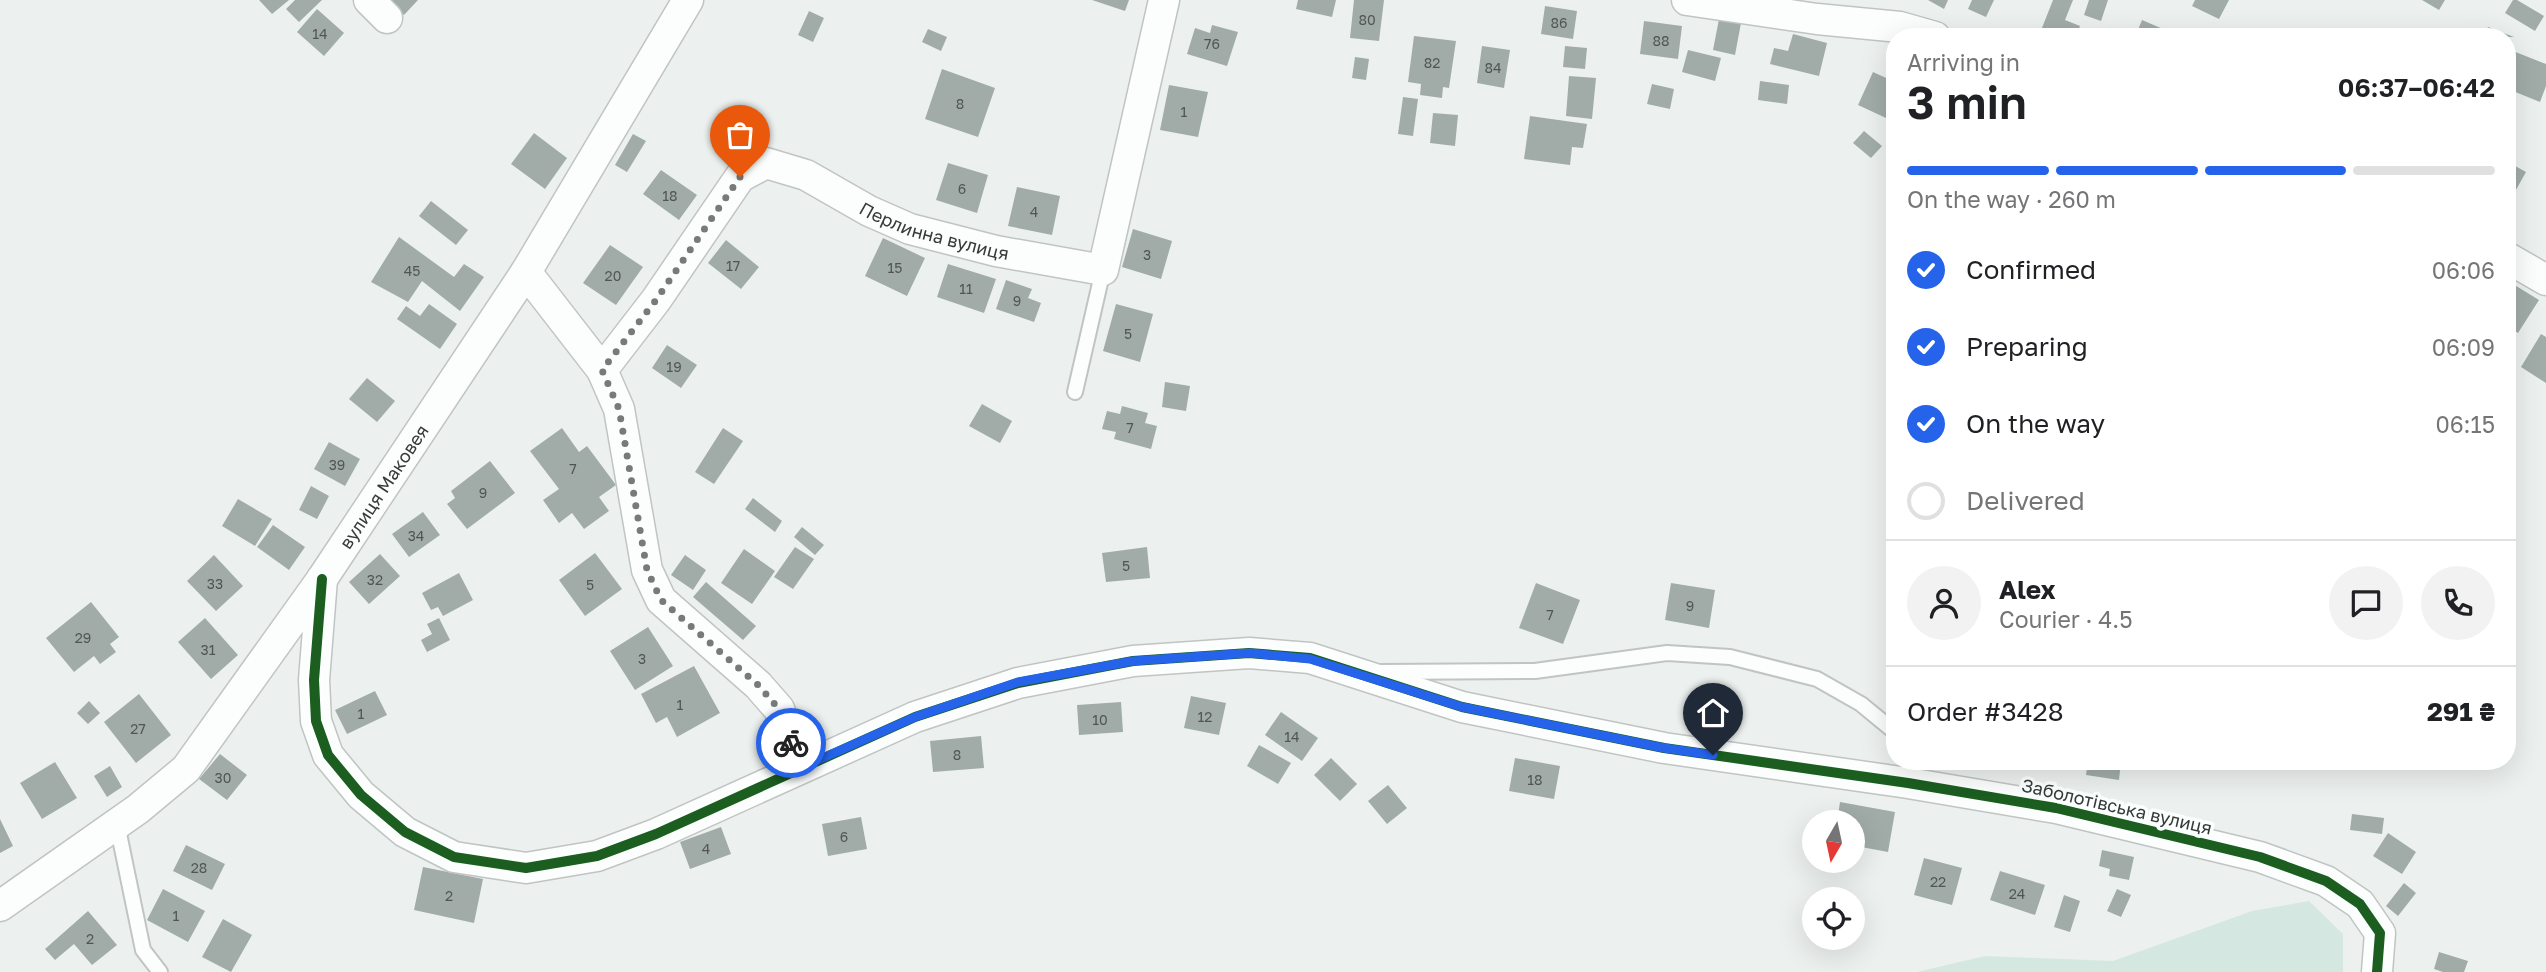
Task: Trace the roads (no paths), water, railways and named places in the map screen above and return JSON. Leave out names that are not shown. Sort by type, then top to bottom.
[{"type":"street","name":"вулиця Маковея","points":[[0,906],[117,824],[186,769],[321,579],[526,272],[688,0]]},
{"type":"street","points":[[1103,270],[1164,0]]},
{"type":"street","points":[[1687,0],[1817,19],[1904,28]]},
{"type":"street","name":"Перлинна вулиця","points":[[602,370],[656,300],[740,177],[766,163],[806,175],[869,211],[911,229],[996,251],[1103,270]]},
{"type":"street","points":[[2516,263],[2546,281]]},
{"type":"street","points":[[526,272],[602,370],[619,409],[647,570],[661,600],[758,685],[779,709],[800,768]]},
{"type":"street","name":"Заболотівська вулиця","points":[[321,579],[314,680],[316,721],[328,755],[360,795],[405,832],[454,857],[526,868],[597,856],[656,834],[915,717],[1018,682],[1133,661],[1250,653],[1310,659],[1462,707],[1664,748],[1886,770]]},
{"type":"street","name":"Заболотівська вулиця","points":[[1888,770],[1908,772],[2260,857],[2326,881],[2360,904],[2380,933],[2376,972]]},
{"type":"lane","points":[[1075,392],[1103,270]]},
{"type":"lane","points":[[1356,672],[1535,671],[1667,653],[1730,657],[1817,679],[1861,704],[1886,725]]},
{"type":"lane","points":[[117,824],[143,950],[160,972]]}]
